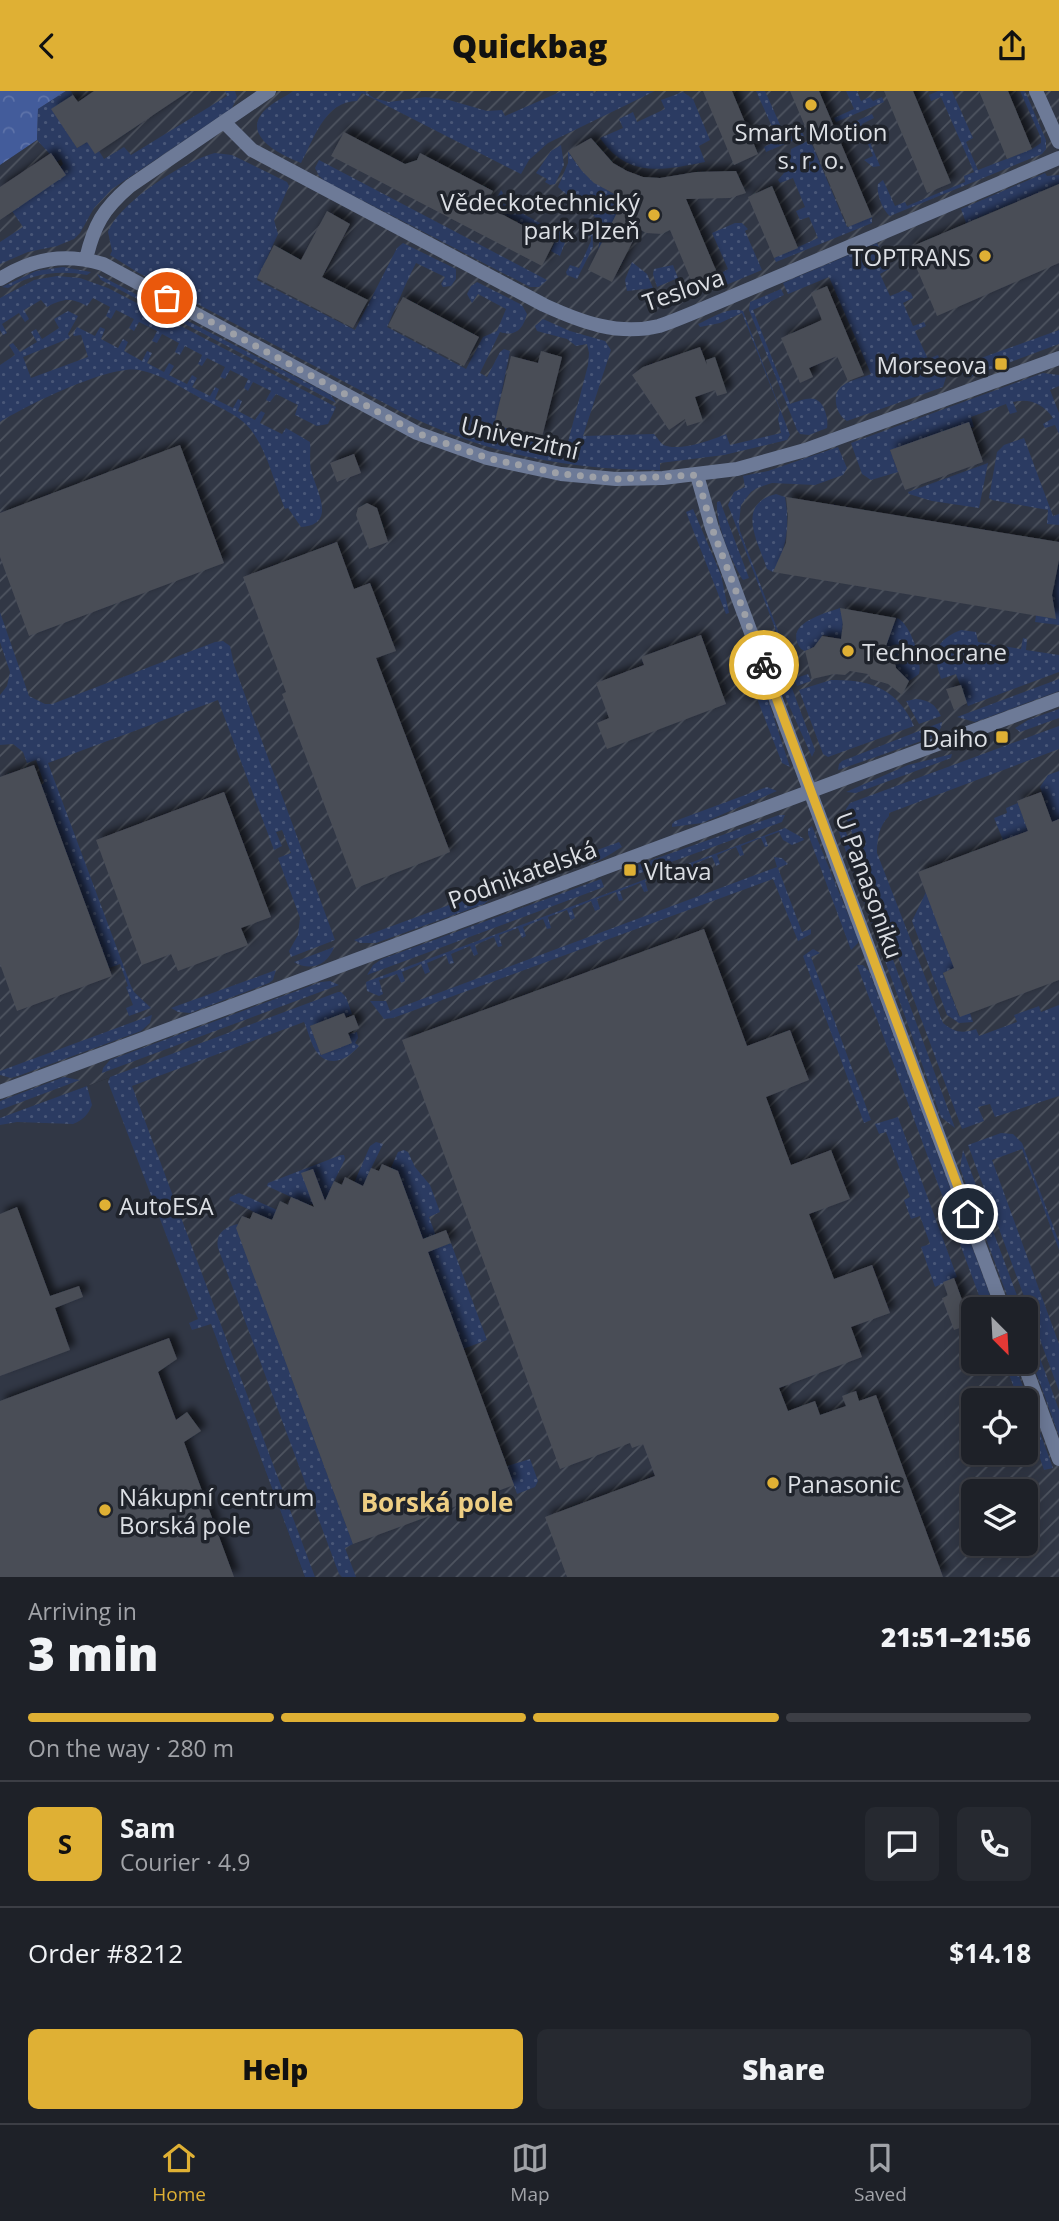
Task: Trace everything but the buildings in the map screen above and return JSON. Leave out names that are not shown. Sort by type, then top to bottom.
[{"type":"street","points":[[86,259],[100,216],[111,202],[130,186],[269,91]]},
{"type":"street","points":[[1036,91],[1059,142]]},
{"type":"street","name":"Teslova","points":[[225,122],[252,150],[544,305],[580,322],[635,329],[659,326],[695,312],[1059,158]]},
{"type":"street","name":"Univerzitní","points":[[0,279],[18,267],[40,260],[68,257],[86,259],[121,273],[417,433],[487,458],[561,474],[616,479],[697,475],[770,461],[1059,358]]},
{"type":"street","name":"U Panasoniku","points":[[697,475],[712,528],[999,1297]]},
{"type":"street","name":"Podnikatelská","points":[[0,1092],[1059,699]]},
{"type":"street","points":[[1028,1374],[1059,1459]]},
{"type":"shaded area","points":[[66,91],[1059,91],[1059,1577],[305,1577],[119,1074],[0,1119],[0,165],[37,140]]},
{"type":"shaded area","points":[[66,91],[71,91],[73,95],[52,109],[77,148],[87,142],[99,151],[104,159],[124,147],[131,155],[227,96],[225,91],[235,91],[237,97],[232,108],[112,189],[94,208],[74,239],[57,246],[28,252],[0,264],[0,242],[23,227],[12,211],[63,164],[61,159],[57,162],[37,140],[38,109]]},
{"type":"shaded area","points":[[293,91],[364,91],[374,98],[389,102],[425,97],[449,100],[487,111],[502,110],[505,116],[562,91],[655,91],[548,143],[529,160],[521,174],[362,93],[357,101],[337,107],[329,114],[301,163],[266,144],[257,128],[258,119],[265,110]]},
{"type":"shaded area","points":[[756,91],[765,91],[786,138],[802,132],[804,136],[766,152],[764,147],[778,140]]},
{"type":"shaded area","points":[[846,91],[857,91],[861,101],[870,97],[873,101],[882,97],[884,102],[836,122],[834,118],[854,109]]},
{"type":"shaded area","points":[[938,91],[952,91],[973,138],[966,142],[978,170],[1041,143],[1020,91],[1025,91],[1046,140],[1046,149],[1042,154],[890,216],[878,193],[878,184],[883,180],[895,206],[905,202],[907,206],[965,182],[964,176],[974,172],[941,97],[931,101],[929,95]]},
{"type":"shaded area","points":[[683,92],[693,99],[710,140],[699,146],[705,162],[661,169],[635,166],[622,160],[600,138],[623,128],[619,119],[633,112],[637,122],[665,109],[661,100]]},
{"type":"shaded area","points":[[872,114],[874,118],[862,124],[880,166],[873,167],[864,160],[873,156],[860,125],[840,132],[838,129]]},
{"type":"shaded area","points":[[810,140],[847,227],[872,217],[872,223],[776,262],[774,258],[818,238],[809,217],[800,220],[796,211],[805,207],[793,178],[780,183],[778,180],[789,167],[791,149]]},
{"type":"shaded area","points":[[561,145],[564,165],[555,184],[550,185],[545,182],[547,179],[536,173],[551,151]]},
{"type":"shaded area","points":[[568,151],[592,179],[624,199],[598,251],[599,236],[595,216],[558,187],[568,163]]},
{"type":"shaded area","points":[[215,153],[232,155],[287,182],[289,186],[274,220],[278,234],[257,280],[355,330],[397,248],[403,243],[456,269],[456,279],[451,286],[443,287],[441,284],[445,277],[416,263],[387,327],[466,369],[483,337],[497,331],[506,309],[478,294],[472,303],[467,294],[471,286],[477,282],[522,305],[527,314],[523,324],[518,331],[500,332],[480,373],[487,377],[500,352],[504,349],[510,351],[495,425],[568,442],[589,353],[587,344],[576,346],[567,339],[537,331],[535,326],[543,319],[570,331],[605,341],[611,350],[583,436],[654,434],[662,444],[676,447],[694,445],[726,434],[730,445],[781,433],[778,419],[780,410],[742,313],[720,323],[700,327],[698,324],[720,313],[738,310],[743,311],[790,435],[787,440],[724,455],[660,463],[660,470],[626,469],[561,463],[498,450],[405,414],[137,272],[110,255],[112,251],[108,232],[125,208],[171,173]]},
{"type":"shaded area","points":[[319,160],[547,280],[539,287],[530,287],[325,181],[315,168]]},
{"type":"shaded area","points":[[1045,173],[1047,176],[1059,175],[1059,184],[966,223],[961,209]]},
{"type":"shaded area","points":[[501,190],[503,193],[499,201],[553,230],[560,221],[565,225],[567,237],[560,256],[551,251],[555,241],[492,208]]},
{"type":"shaded area","points":[[592,223],[593,247],[577,279],[566,272],[570,265],[579,268],[591,241],[591,236],[583,236],[582,227]]},
{"type":"shaded area","points":[[735,223],[742,223],[748,229],[745,231],[762,270],[726,285],[721,273],[728,269],[712,233]]},
{"type":"shaded area","points":[[877,243],[889,269],[880,274],[890,296],[905,290],[911,293],[913,298],[903,303],[913,326],[924,322],[926,326],[915,331],[928,359],[938,355],[946,377],[943,387],[847,421],[837,406],[838,390],[847,383],[871,374],[829,277],[788,294],[783,283]]},
{"type":"shaded area","points":[[632,262],[647,274],[653,288],[627,291],[625,280]]},
{"type":"shaded area","points":[[673,265],[678,278],[657,287],[654,269]]},
{"type":"shaded area","points":[[63,267],[91,272],[87,275],[46,274],[8,288],[2,287],[36,271]]},
{"type":"shaded area","points":[[97,274],[331,395],[336,403],[101,280]]},
{"type":"shaded area","points":[[57,276],[80,278],[108,288],[336,407],[328,424],[317,426],[295,415],[298,405],[276,394],[270,402],[266,400],[271,391],[253,382],[248,391],[244,388],[248,379],[230,370],[225,379],[220,377],[225,367],[207,358],[202,366],[198,364],[202,355],[185,346],[180,355],[175,352],[179,343],[162,334],[157,343],[152,341],[157,331],[139,322],[134,331],[129,328],[134,319],[116,310],[111,319],[106,316],[110,307],[93,298],[87,306],[67,300],[47,307],[41,300],[24,310],[29,319],[25,322],[19,313],[2,324],[7,333],[3,335],[0,330],[0,298],[34,280]]},
{"type":"shaded area","points":[[781,289],[784,295],[753,310],[790,404],[815,399],[825,411],[827,428],[809,435],[800,434],[797,430],[749,310],[750,302]]},
{"type":"shaded area","points":[[68,311],[78,316],[68,334],[70,338],[23,357],[31,378],[88,357],[81,335],[73,334],[77,327],[95,336],[100,327],[105,329],[101,339],[118,348],[123,339],[128,342],[124,351],[142,361],[147,351],[152,353],[147,363],[164,372],[169,363],[174,366],[169,375],[187,384],[192,375],[197,378],[192,387],[210,396],[215,387],[219,389],[215,399],[233,408],[238,399],[242,401],[238,411],[255,420],[261,411],[265,413],[260,423],[282,434],[286,428],[310,442],[311,470],[322,505],[319,520],[312,525],[301,527],[288,508],[285,509],[262,448],[241,420],[147,372],[126,370],[109,373],[47,397],[0,422],[0,365],[15,355],[9,345],[13,343],[20,352],[37,342],[31,332],[36,329],[42,339],[59,328],[54,319]]},
{"type":"shaded area","points":[[1059,330],[1059,344],[968,378],[956,367]]},
{"type":"shaded area","points":[[1043,373],[1059,375],[1059,386],[1050,390],[1059,413],[1059,434],[1055,425],[1045,428],[1043,424],[1053,418],[1045,409],[1030,402],[1013,402],[1017,412],[1010,414],[1006,404],[971,417],[974,427],[890,450],[898,472],[871,480],[862,474],[851,443]]},
{"type":"shaded area","points":[[1024,438],[1053,516],[1059,514],[1059,525],[1047,524],[1048,510],[989,498],[997,452],[1004,445]]},
{"type":"shaded area","points":[[838,447],[847,468],[843,475],[815,485],[772,483],[751,492],[741,505],[740,531],[796,678],[808,674],[811,681],[797,686],[728,505],[734,492],[745,487],[743,476],[768,471]]},
{"type":"shaded area","points":[[988,463],[979,508],[932,501],[908,492]]},
{"type":"shaded area","points":[[776,494],[785,497],[787,527],[784,545],[773,572],[767,569],[755,536],[753,515],[756,506],[763,499]]},
{"type":"shaded area","points":[[720,501],[749,578],[743,580],[721,531],[717,510],[717,502]]},
{"type":"shaded area","points":[[693,509],[721,575],[729,613],[726,614],[686,512]]},
{"type":"shaded area","points":[[1059,560],[1059,625],[1035,622],[1036,615],[1053,610],[1052,595]]},
{"type":"shaded area","points":[[840,608],[843,620],[841,639],[823,635],[814,647],[805,651],[801,649],[797,633],[801,627],[815,617]]},
{"type":"shaded area","points":[[0,612],[29,696],[45,704],[52,704],[215,642],[223,641],[230,646],[234,665],[335,940],[291,957],[289,951],[298,935],[300,918],[278,858],[291,853],[282,830],[276,832],[282,846],[274,850],[218,700],[48,763],[131,986],[151,1008],[129,1016],[126,1008],[133,1005],[126,987],[128,986],[120,964],[109,968],[41,785],[44,783],[36,760],[27,763],[23,752],[13,744],[0,745],[0,695],[7,686],[10,672],[0,642]]},
{"type":"shaded area","points":[[897,618],[911,634],[919,660],[919,674],[909,681],[896,667],[891,647],[886,646]]},
{"type":"shaded area","points":[[961,630],[976,632],[978,642],[1021,649],[1023,638],[1027,639],[1026,650],[1059,655],[1059,672],[968,706],[956,674],[941,679],[937,662],[941,643]]},
{"type":"shaded area","points":[[774,640],[815,750],[812,757],[779,683],[770,642]]},
{"type":"shaded area","points":[[755,674],[764,688],[790,767],[782,763],[749,678]]},
{"type":"shaded area","points":[[1059,679],[1059,691],[975,722],[957,717]]},
{"type":"shaded area","points":[[831,680],[870,684],[881,689],[900,703],[914,726],[828,757],[823,754],[799,690]]},
{"type":"shaded area","points":[[916,699],[931,703],[941,716],[919,724],[906,701]]},
{"type":"shaded area","points":[[1059,709],[1059,718],[1020,732],[1015,728],[1028,720]]},
{"type":"shaded area","points":[[942,722],[941,728],[933,737],[838,770],[842,761]]},
{"type":"shaded area","points":[[1059,726],[1059,749],[889,813],[879,833],[877,853],[943,1023],[958,1031],[976,1029],[979,1036],[1017,1022],[1014,1015],[1039,1006],[1041,1012],[1059,1005],[1059,1096],[995,1117],[990,1104],[978,1107],[984,1121],[962,1129],[846,817],[846,809],[850,803]]},
{"type":"shaded area","points":[[952,754],[951,758],[856,793],[846,792],[908,765]]},
{"type":"shaded area","points":[[1059,771],[1059,820],[1052,822],[1040,787],[1048,775]]},
{"type":"shaded area","points":[[767,787],[777,791],[702,823],[672,827],[675,821]]},
{"type":"shaded area","points":[[1018,803],[1028,831],[1003,840],[994,818],[1007,813],[1006,808]]},
{"type":"shaded area","points":[[785,815],[782,822],[635,875],[632,867]]},
{"type":"shaded area","points":[[834,818],[840,819],[843,824],[955,1128],[941,1117]]},
{"type":"shaded area","points":[[812,826],[858,939],[858,943],[851,950],[808,834],[808,829]]},
{"type":"shaded area","points":[[785,828],[804,840],[792,845],[783,840],[779,832],[765,837],[768,846],[765,847],[761,838],[741,846],[744,855],[740,856],[736,847],[717,855],[720,864],[716,866],[712,857],[693,864],[695,872],[692,874],[688,865],[669,873],[672,882],[668,883],[664,874],[645,881],[648,891],[644,892],[640,883],[620,891],[623,900],[619,901],[616,892],[597,899],[600,909],[595,911],[591,901],[572,909],[575,918],[571,920],[567,910],[548,917],[551,928],[547,929],[543,919],[523,927],[526,936],[522,938],[518,928],[499,935],[502,946],[498,947],[494,937],[475,945],[478,954],[474,956],[470,946],[451,954],[454,963],[449,964],[446,955],[427,963],[430,972],[425,974],[421,964],[402,972],[405,981],[401,983],[397,974],[379,980],[383,994],[379,996],[367,991],[366,982],[371,980]]},
{"type":"shaded area","points":[[619,842],[622,847],[597,861],[585,864],[570,860]]},
{"type":"shaded area","points":[[774,857],[782,858],[788,864],[778,868],[802,932],[811,929],[811,934],[798,941],[773,879],[393,1018],[384,1019],[370,1001],[386,1001],[390,1011],[777,867]]},
{"type":"shaded area","points":[[601,879],[604,887],[367,975],[373,965],[382,959]]},
{"type":"shaded area","points":[[498,887],[495,895],[484,904],[376,943],[360,943],[354,940]]},
{"type":"shaded area","points":[[926,892],[954,968],[943,973],[959,1016],[970,1013],[973,1022],[959,1023],[947,1015],[912,921]]},
{"type":"shaded area","points":[[334,947],[318,965],[306,966],[294,962]]},
{"type":"shaded area","points":[[813,949],[820,953],[811,957],[871,1120],[864,1123],[803,956]]},
{"type":"shaded area","points":[[857,965],[863,965],[869,971],[990,1295],[980,1297]]},
{"type":"shaded area","points":[[276,970],[269,983],[190,1013],[171,1008]]},
{"type":"shaded area","points":[[330,981],[339,985],[102,1073],[110,1060],[321,982]]},
{"type":"shaded area","points":[[338,992],[346,997],[352,1014],[346,1017],[344,1013],[310,1026],[321,1055],[351,1043],[349,1034],[357,1032],[355,1043],[359,1046],[344,1058],[334,1061],[321,1057],[304,1022],[132,1086],[315,1577],[305,1577],[211,1324],[192,1330],[189,1323],[198,1319],[108,1082],[110,1077]]},
{"type":"shaded area","points":[[152,1015],[150,1023],[141,1031],[18,1076],[11,1078],[0,1075],[0,1071]]},
{"type":"shaded area","points":[[119,1074],[305,1577],[0,1577],[0,1119]]},
{"type":"shaded area","points":[[64,1077],[80,1080],[0,1110],[0,1101]]},
{"type":"shaded area","points":[[87,1086],[92,1105],[85,1117],[73,1124],[17,1122],[0,1125],[0,1118]]},
{"type":"shaded area","points":[[898,1117],[957,1277],[935,1287],[921,1247],[930,1244],[920,1216],[911,1219],[904,1200],[910,1197],[886,1132],[879,1134],[875,1124]]},
{"type":"shaded area","points":[[1001,1133],[1013,1134],[1022,1143],[1059,1242],[1059,1250],[1022,1149],[992,1160],[1059,1344],[1059,1391],[1038,1334],[1038,1297],[1024,1297],[968,1145]]},
{"type":"shaded area","points":[[376,1142],[383,1144],[366,1179],[368,1184],[351,1190],[370,1146]]},
{"type":"shaded area","points":[[404,1150],[430,1185],[440,1212],[429,1217],[440,1247],[451,1243],[487,1340],[463,1349],[388,1174],[398,1152]]},
{"type":"shaded area","points":[[963,1150],[1018,1297],[1008,1297],[960,1168]]},
{"type":"shaded area","points":[[344,1155],[345,1159],[329,1192],[331,1197],[304,1207],[291,1197],[267,1186],[268,1183]]},
{"type":"shaded area","points":[[239,1193],[284,1215],[266,1221],[264,1217],[229,1200]]},
{"type":"shaded area","points":[[238,1224],[238,1232],[353,1544],[345,1548],[356,1577],[342,1577],[339,1574],[218,1248],[218,1238],[222,1231]]},
{"type":"shaded area","points":[[1038,1353],[1059,1410],[1059,1436],[1037,1374]]},
{"type":"shaded area","points":[[1009,1374],[1018,1374],[1024,1388],[1014,1388]]},
{"type":"shaded area","points":[[1038,1427],[1053,1468],[1044,1470],[1038,1453]]},
{"type":"shaded area","points":[[530,1459],[538,1481],[535,1487],[517,1494],[507,1466]]},
{"type":"green space","points":[[0,91],[66,91],[38,109],[37,140],[0,165]]},
{"type":"way so far","points":[[167,298],[417,433],[487,458],[561,474],[616,479],[697,475],[712,528],[764,665]]},
{"type":"place","name":"Smart Motion s. r. o.","points":[[811,105]]},
{"type":"place","name":"Vědeckotechnický park Plzeň","points":[[654,215]]},
{"type":"place","name":"TOPTRANS","points":[[985,256]]},
{"type":"place","name":"Morseova","points":[[1001,364]]},
{"type":"place","name":"Technocrane","points":[[848,651]]},
{"type":"place","name":"Daiho","points":[[1002,737]]},
{"type":"place","name":"Vltava","points":[[630,870]]},
{"type":"place","name":"AutoESA","points":[[105,1205]]},
{"type":"place","name":"Panasonic","points":[[773,1483]]},
{"type":"place","name":"Nákupní centrum Borská pole","points":[[105,1510]]},
{"type":"district","name":"Borská pole","points":[[437,1502]]},
{"type":"route","points":[[764,665],[968,1214]]}]
